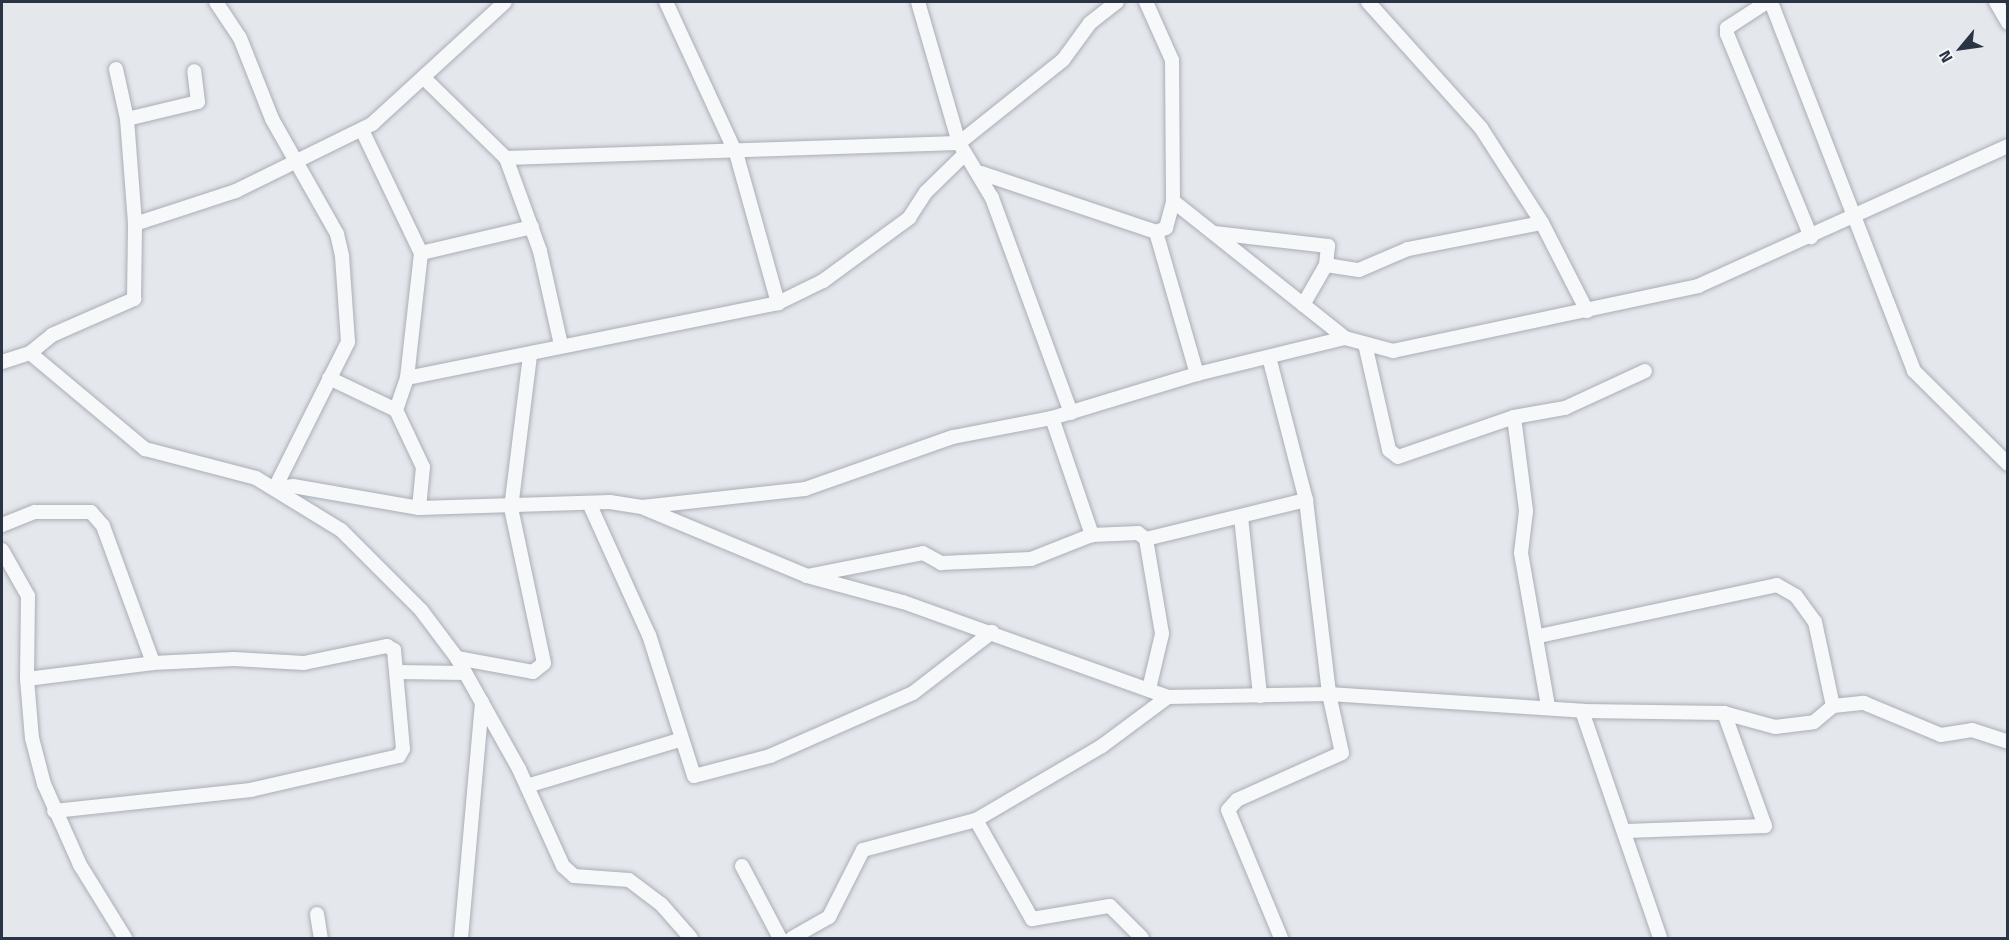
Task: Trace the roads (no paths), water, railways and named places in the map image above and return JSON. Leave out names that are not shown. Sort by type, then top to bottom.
[{"type":"street","points":[[216,2],[240,38],[272,118],[337,234],[351,329],[275,488]]},
{"type":"street","points":[[135,224],[222,196],[362,130],[426,80],[505,2]]},
{"type":"street","points":[[666,2],[734,151],[778,303]]},
{"type":"street","points":[[918,2],[962,149],[981,173],[1071,413]]},
{"type":"street","points":[[407,378],[530,355],[561,345],[778,303],[823,281],[909,218],[926,192],[962,149],[1063,60],[1090,23],[1118,2]]},
{"type":"street","points":[[981,173],[1156,231],[1166,228],[1173,201],[1172,60],[1146,2]]},
{"type":"street","points":[[1368,2],[1480,128],[1542,223],[1587,311]]},
{"type":"street","points":[[1811,237],[1727,34],[1727,28],[1769,2],[1920,382],[2007,465]]},
{"type":"street","points":[[1996,2],[2007,23]]},
{"type":"street","points":[[2,363],[30,353],[52,335],[134,299],[135,224],[127,119],[116,69]]},
{"type":"street","points":[[127,119],[198,102],[194,71]]},
{"type":"street","points":[[426,80],[506,158],[532,227],[561,345]]},
{"type":"street","points":[[362,130],[421,253],[407,378],[396,410]]},
{"type":"street","points":[[1173,201],[1345,338],[1393,351],[1587,311],[1714,280],[2007,146]]},
{"type":"street","points":[[506,158],[734,151],[962,149]]},
{"type":"street","points":[[1326,265],[1359,270],[1408,249],[1542,223]]},
{"type":"street","points":[[421,253],[532,227]]},
{"type":"street","points":[[1156,231],[1197,374]]},
{"type":"street","points":[[1214,233],[1321,243],[1331,251],[1326,265],[1303,305]]},
{"type":"street","points":[[275,488],[293,486],[419,508],[511,508],[589,503],[642,507],[805,489],[953,437],[1052,418],[1197,374],[1345,338]]},
{"type":"street","points":[[1365,344],[1393,456],[1514,417],[1565,408],[1645,371]]},
{"type":"street","points":[[30,353],[145,449],[275,488],[341,530],[378,562],[457,658],[527,786],[563,866],[574,876],[629,880],[662,904],[691,939]]},
{"type":"street","points":[[457,658],[533,672],[544,663],[511,508],[530,355]]},
{"type":"street","points":[[1269,357],[1305,500],[1329,694],[1341,747],[1336,760],[1237,800],[1228,810],[1281,939]]},
{"type":"street","points":[[329,378],[396,410],[423,467],[419,508]]},
{"type":"street","points":[[1514,417],[1526,511],[1521,553],[1539,636],[1548,706]]},
{"type":"street","points":[[1052,418],[1092,535]]},
{"type":"street","points":[[807,576],[923,553],[941,563],[1031,559],[1092,535],[1129,530],[1146,539],[1305,500]]},
{"type":"street","points":[[589,503],[649,635],[690,772],[700,777],[752,757],[770,756],[913,693],[992,632]]},
{"type":"street","points":[[642,507],[807,576],[992,632],[1168,697],[1329,694],[1548,706],[1582,711],[1724,713],[1775,727],[1814,722],[1833,706],[1877,704],[1941,735],[1972,730],[2007,742]]},
{"type":"street","points":[[2,525],[35,512],[91,512],[103,526],[153,663]]},
{"type":"street","points":[[1242,517],[1260,696]]},
{"type":"street","points":[[1146,539],[1162,634],[1149,689]]},
{"type":"street","points":[[2,550],[28,596],[27,679],[32,738],[54,811],[125,939]]},
{"type":"street","points":[[1539,636],[1777,585],[1796,596],[1815,622],[1833,706]]},
{"type":"street","points":[[27,679],[153,663],[234,659],[304,663],[387,646],[394,650],[398,672],[403,749],[399,756],[251,790],[54,811]]},
{"type":"street","points":[[398,672],[465,673]]},
{"type":"street","points":[[792,939],[829,917],[863,850],[976,820],[1102,746],[1168,697]]},
{"type":"street","points":[[461,939],[482,702]]},
{"type":"street","points":[[1582,711],[1626,831],[1660,939]]},
{"type":"street","points":[[1626,831],[1765,826],[1724,713]]},
{"type":"street","points":[[527,786],[679,740]]},
{"type":"street","points":[[976,820],[1032,919],[1110,906],[1142,939]]},
{"type":"street","points":[[742,866],[780,939]]},
{"type":"street","points":[[316,914],[321,939]]}]
